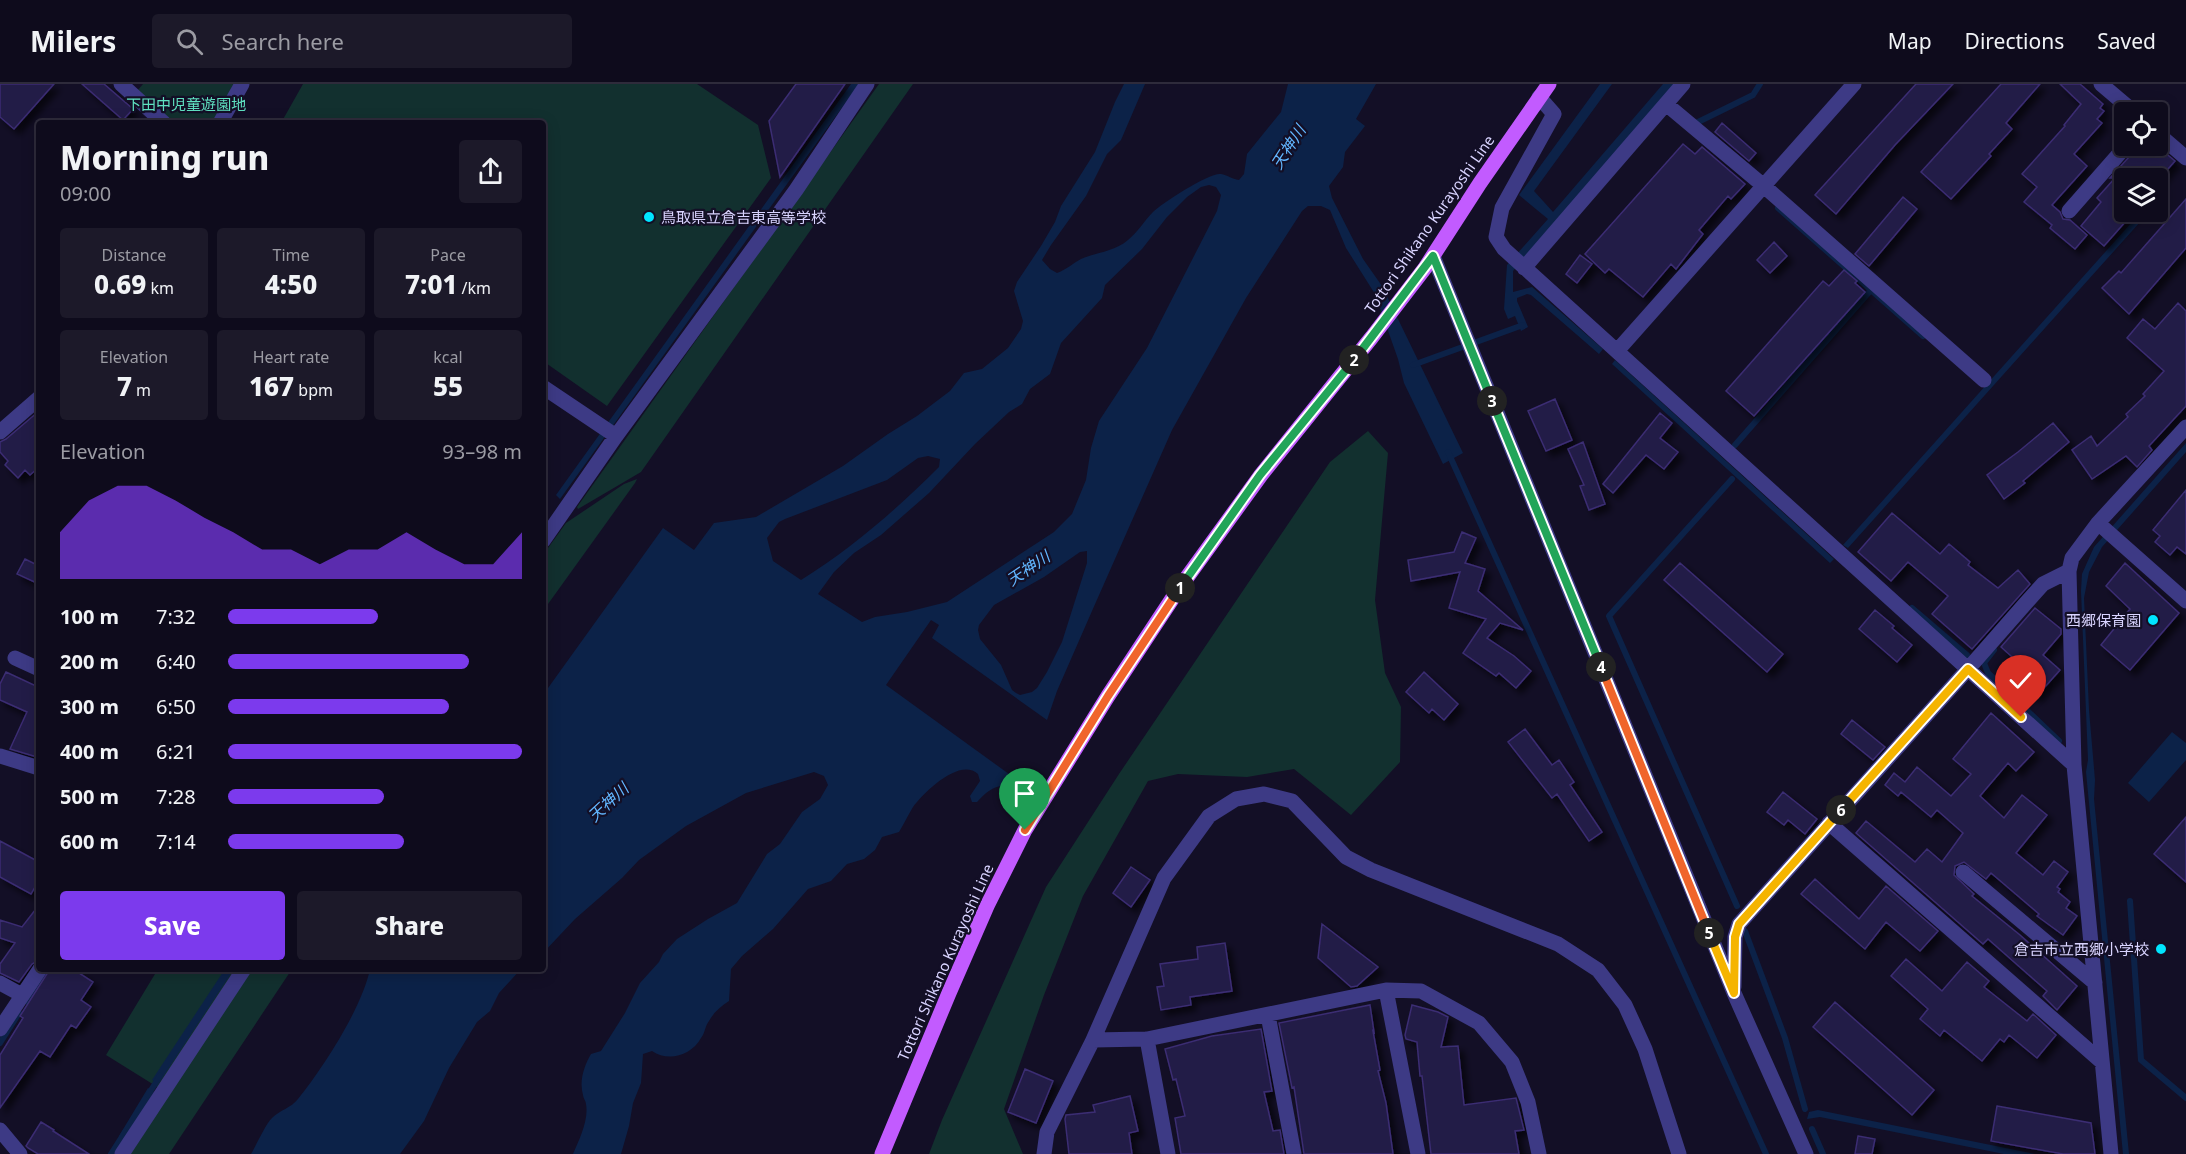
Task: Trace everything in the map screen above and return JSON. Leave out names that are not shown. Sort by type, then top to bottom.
[{"type":"main road","name":"Tottori Shikano Kurayoshi Line","points":[[882,1154],[987,906],[1025,830],[1108,696],[1180,587],[1260,475],[1372,337],[1429,262],[1480,183],[1549,84]]},
{"type":"street","points":[[222,120],[242,84]]},
{"type":"street","points":[[546,537],[616,436],[796,190],[867,84]]},
{"type":"street","points":[[1524,268],[1683,84]]},
{"type":"street","points":[[1617,351],[1765,187],[1854,84]]},
{"type":"street","points":[[2101,84],[2122,102]]},
{"type":"street","points":[[127,86],[161,120]]},
{"type":"street","points":[[1539,98],[1554,114],[1503,208],[1496,237],[1504,249],[2074,765]]},
{"type":"street","points":[[1666,104],[1765,187],[1984,380]]},
{"type":"street","points":[[2168,142],[2186,158]]},
{"type":"street","points":[[2069,211],[2117,156]]},
{"type":"street","points":[[1429,262],[1734,993],[1806,1154]]},
{"type":"street","points":[[546,389],[616,436]]},
{"type":"street","points":[[0,432],[36,401]]},
{"type":"street","points":[[2111,1154],[2074,765],[2069,571],[2072,558],[2098,523],[2186,427]]},
{"type":"street","points":[[2098,523],[2186,601]]},
{"type":"street","points":[[1734,993],[1735,937],[1739,924],[2043,584],[2069,571]]},
{"type":"street","points":[[15,658],[36,668]]},
{"type":"street","points":[[0,756],[36,767]]},
{"type":"street","points":[[1044,1154],[1047,1132],[1093,1040],[1164,878],[1209,816],[1236,799],[1264,794],[1292,801],[1346,856],[1371,870],[1558,944],[1598,970],[1625,1005],[1645,1049],[1679,1154]]},
{"type":"street","points":[[1829,824],[2102,1062]]},
{"type":"street","points":[[1963,872],[2095,983]]},
{"type":"street","points":[[0,1029],[38,972]]},
{"type":"street","points":[[123,1154],[242,972]]},
{"type":"street","points":[[0,983],[22,995]]},
{"type":"street","points":[[1386,990],[1418,1154]]},
{"type":"street","points":[[1093,1040],[1148,1039],[1386,990],[1421,991],[1479,1023],[1512,1062],[1528,1102],[1539,1154]]},
{"type":"street","points":[[1268,1015],[1294,1154]]},
{"type":"street","points":[[1148,1039],[1168,1154]]},
{"type":"street","points":[[0,1130],[20,1154]]},
{"type":"green space","name":"下田中児童遊園地","points":[[143,84],[235,84],[215,120],[170,120],[137,91]]},
{"type":"green space","name":"鳥取県立倉吉東高等学校","points":[[303,84],[697,84],[758,125],[771,178],[607,406],[546,363],[546,120],[283,120]]},
{"type":"green space","points":[[879,84],[913,84],[641,472],[578,509],[577,507]]},
{"type":"green space","points":[[1368,431],[1388,453],[1375,600],[1385,673],[1401,707],[1400,762],[1351,815],[1294,769],[1247,777],[1178,774],[1148,781],[1083,896],[1044,995],[1004,1109],[1023,1154],[929,1154],[1046,887],[1119,774],[1330,462]]},
{"type":"green space","points":[[637,479],[546,607],[546,551],[566,523],[624,484]]},
{"type":"green space","points":[[156,972],[233,972],[159,1088],[106,1055]]},
{"type":"green space","points":[[250,972],[290,972],[169,1154],[129,1154]]},
{"type":"water","points":[[851,84],[859,84],[560,499],[556,495]]},
{"type":"water","name":"天神川","points":[[1124,84],[1145,84],[1121,140],[1107,154],[1086,196],[1042,260],[1057,273],[1081,259],[1123,244],[1158,208],[1197,183],[1221,174],[1239,180],[1244,174],[1247,154],[1281,112],[1288,84],[1376,84],[1356,119],[1365,126],[1345,152],[1343,167],[1329,186],[1332,198],[1363,259],[1382,286],[1463,453],[1443,464],[1404,383],[1375,294],[1346,248],[1330,210],[1321,206],[1308,206],[1302,211],[1246,298],[1172,430],[1057,691],[1047,720],[932,638],[939,625],[931,620],[886,685],[1020,782],[1015,791],[999,786],[990,790],[977,802],[972,802],[970,796],[980,781],[978,774],[970,770],[952,773],[934,785],[913,807],[899,832],[882,837],[875,850],[864,859],[847,864],[831,881],[808,889],[773,929],[742,956],[731,969],[729,1001],[713,1015],[697,1044],[679,1055],[665,1056],[652,1051],[643,1054],[641,1083],[633,1103],[621,1154],[573,1154],[586,1117],[587,1110],[582,1084],[586,1064],[591,1054],[601,1051],[625,1013],[640,983],[677,939],[737,903],[767,854],[780,844],[802,812],[820,799],[828,785],[824,776],[814,772],[746,793],[686,826],[639,860],[575,919],[546,950],[546,691],[663,528],[694,550],[714,523],[756,517],[843,466],[950,391],[964,373],[982,369],[1008,348],[1021,329],[1023,321],[1014,291],[1017,282],[1041,246],[1061,206],[1095,152]],"holes":[[[1209,185],[1216,187],[1221,195],[1217,211],[1147,348],[1099,421],[1091,448],[1086,480],[1072,514],[1054,532],[947,602],[875,617],[862,622],[818,594],[834,572],[854,553],[881,535],[929,493],[975,444],[1009,412],[1022,404],[1030,389],[1050,374],[1061,343],[1102,298],[1105,285],[1142,249],[1167,217],[1201,187]],[[928,456],[940,459],[939,467],[890,513],[838,555],[801,580],[773,561],[767,538],[779,522],[887,480],[918,458]],[[1087,551],[1087,563],[1062,642],[1037,688],[1020,695],[1012,690],[1001,665],[980,639],[979,625],[994,605],[1044,577],[1080,552]]]},
{"type":"water","points":[[1600,84],[1612,84],[1534,191],[1553,212],[1663,84],[1677,84],[1513,271],[1513,292],[1532,287],[1603,349],[1599,354],[1531,295],[1527,294],[1517,298],[1528,327],[1521,331],[1515,316],[1508,319],[1504,309],[1507,265],[1548,219],[1519,195]]},
{"type":"water","points":[[2132,222],[2140,222],[1848,548],[1843,545]]},
{"type":"water","points":[[1615,360],[1834,559],[1830,563],[1612,364]]},
{"type":"water","points":[[2186,443],[2186,452],[2102,547],[2089,572],[2084,598],[2095,780],[2094,799],[2129,1154],[2123,1154],[2086,772],[2088,760],[2082,574],[2094,547]]},
{"type":"water","points":[[2172,732],[2186,743],[2186,760],[2149,802],[2128,783]]},
{"type":"water","points":[[223,972],[232,972],[159,1083],[152,1080]]},
{"type":"water","points":[[369,972],[518,972],[499,993],[490,1011],[477,1022],[449,1068],[424,1121],[400,1154],[251,1154],[269,1121],[298,1099],[330,1055],[366,985]]},
{"type":"water","points":[[148,1088],[154,1092],[124,1139],[119,1136]]},
{"type":"water","points":[[1818,1110],[2035,1154],[2004,1154],[1820,1117],[1807,1119],[1809,1112]]},
{"type":"building","points":[[0,84],[54,84],[14,129],[0,117]]},
{"type":"building","points":[[82,84],[104,84],[133,109],[123,120]]},
{"type":"building","points":[[796,84],[845,84],[780,177],[769,121]]},
{"type":"building","points":[[1916,84],[1953,84],[1895,145],[1836,214],[1815,195]]},
{"type":"building","points":[[2001,84],[2040,84],[2006,123],[2012,129],[1989,154],[1991,156],[1951,199],[1921,172]]},
{"type":"building","points":[[2060,84],[2080,84],[2103,104],[2100,108],[2104,111],[2097,119],[2102,123],[2074,154],[2087,166],[2052,205],[2060,212],[2063,219],[2070,220],[2087,235],[2075,249],[2050,228],[2052,225],[2024,202],[2037,187],[2022,174],[2065,126],[2081,104]]},
{"type":"building","points":[[1722,123],[1756,153],[1749,161],[1715,132]]},
{"type":"building","points":[[1683,144],[1695,154],[1702,147],[1745,184],[1731,199],[1728,196],[1699,230],[1703,234],[1676,269],[1671,264],[1643,297],[1609,269],[1605,273],[1585,254]]},
{"type":"building","points":[[2168,155],[2175,161],[2168,169],[2119,168],[2130,156]]},
{"type":"building","points":[[2114,179],[2114,222],[2125,222],[2104,246],[2081,226],[2101,202],[2097,198]]},
{"type":"building","points":[[1903,197],[1917,209],[1869,266],[1855,254]]},
{"type":"building","points":[[2186,199],[2186,248],[2129,314],[2102,288],[2119,271],[2121,273]]},
{"type":"building","points":[[1774,242],[1787,256],[1770,273],[1757,260]]},
{"type":"building","points":[[1580,255],[1592,264],[1577,283],[1566,274]]},
{"type":"building","points":[[1844,270],[1857,281],[1855,283],[1865,292],[1754,416],[1726,391],[1823,281],[1829,286]]},
{"type":"building","points":[[2178,303],[2186,311],[2186,406],[2149,446],[2152,450],[2137,467],[2126,456],[2092,479],[2072,450],[2091,436],[2097,446],[2128,417],[2126,414],[2145,396],[2143,394],[2164,371],[2127,338],[2143,319],[2155,329]]},
{"type":"building","points":[[1555,399],[1572,440],[1546,451],[1528,411]]},
{"type":"building","points":[[1660,413],[1672,423],[1660,438],[1678,452],[1664,469],[1646,455],[1613,493],[1603,484]]},
{"type":"building","points":[[36,414],[36,470],[30,475],[25,470],[18,478],[5,465],[8,461],[0,452],[0,442]]},
{"type":"building","points":[[2053,423],[2069,442],[2023,481],[2025,483],[2004,499],[1987,475]]},
{"type":"building","points":[[1583,442],[1605,504],[1589,510],[1580,486],[1584,485],[1568,449]]},
{"type":"building","points":[[2186,490],[2186,554],[2177,547],[2170,555],[2155,542],[2160,536],[2153,530]]},
{"type":"building","points":[[1892,513],[1940,554],[1949,544],[1970,562],[1968,565],[1998,588],[2018,570],[2030,584],[1972,649],[1932,614],[1948,596],[1908,562],[1891,581],[1858,552]]},
{"type":"building","points":[[1462,532],[1476,538],[1465,563],[1485,569],[1478,591],[1523,630],[1500,623],[1487,638],[1514,656],[1531,671],[1516,688],[1499,673],[1496,676],[1463,653],[1486,619],[1449,608],[1460,572],[1411,581],[1408,560],[1454,552]]},
{"type":"building","points":[[25,559],[36,564],[36,583],[17,574]]},
{"type":"building","points":[[1680,563],[1783,654],[1767,672],[1664,580]]},
{"type":"building","name":"西郷保育園","points":[[2125,563],[2179,613],[2130,670],[2101,645],[2130,609],[2106,586]]},
{"type":"building","points":[[2035,608],[2061,629],[2061,634],[2043,655],[2060,670],[2036,697],[2022,684],[2031,674],[2001,647]]},
{"type":"building","points":[[1875,610],[1912,645],[1897,662],[1859,629]]},
{"type":"building","points":[[6,672],[36,686],[36,757],[10,749],[27,712],[0,700],[0,684]]},
{"type":"building","points":[[1424,672],[1458,704],[1444,720],[1432,709],[1429,713],[1406,692]]},
{"type":"building","points":[[1991,713],[2034,752],[2016,771],[2008,763],[1980,796],[2004,818],[2022,795],[2047,815],[2016,853],[2043,875],[2054,861],[2068,872],[2057,887],[2060,889],[2058,892],[2070,902],[2066,908],[2077,916],[2063,935],[2037,916],[2039,914],[1991,873],[1986,879],[1964,862],[1955,866],[1954,875],[1974,894],[1972,896],[2077,986],[2057,1010],[2043,996],[2047,991],[1988,939],[1983,944],[1856,833],[1866,821],[1915,862],[1927,849],[1942,862],[1963,833],[1937,810],[1931,817],[1901,792],[1898,796],[1885,785],[1894,773],[1905,782],[1917,767],[1951,796],[1971,774],[1953,759]]},
{"type":"building","points":[[1852,720],[1885,747],[1873,760],[1841,734]]},
{"type":"building","points":[[1525,729],[1552,765],[1559,760],[1574,782],[1570,785],[1602,832],[1589,841],[1557,794],[1552,798],[1508,742]]},
{"type":"building","points":[[1783,792],[1817,819],[1805,834],[1788,820],[1784,825],[1767,812]]},
{"type":"building","points":[[2186,817],[2186,882],[2154,854]]},
{"type":"building","points":[[0,841],[36,860],[36,885],[31,894],[0,877]]},
{"type":"building","points":[[1131,867],[1150,880],[1131,907],[1113,893]]},
{"type":"building","points":[[1815,879],[1859,919],[1886,886],[1938,931],[1920,951],[1886,922],[1865,949],[1801,894]]},
{"type":"building","points":[[36,909],[36,962],[19,982],[0,973],[0,964],[15,943],[0,938],[0,920],[22,927]]},
{"type":"building","points":[[1322,924],[1378,967],[1357,986],[1351,987],[1318,958]]},
{"type":"building","points":[[1225,943],[1232,991],[1190,997],[1191,1005],[1161,1010],[1157,987],[1164,986],[1160,964],[1198,959],[1197,947]]},
{"type":"building","points":[[1906,959],[1942,991],[1967,962],[1989,981],[1984,987],[2027,1021],[2033,1014],[2056,1035],[2037,1058],[2009,1035],[2004,1042],[2000,1039],[1982,1061],[1944,1030],[1940,1036],[1920,1019],[1928,1009],[1891,976]]},
{"type":"building","points":[[48,972],[78,972],[93,982],[81,1000],[91,1007],[76,1028],[71,1025],[50,1057],[40,1051],[0,1108],[0,1055],[23,1018],[20,1016]]},
{"type":"building","points":[[1835,1002],[1934,1090],[1912,1115],[1813,1027]]},
{"type":"building","points":[[1370,1005],[1380,1070],[1378,1071],[1386,1103],[1393,1154],[1304,1154],[1294,1087],[1292,1088],[1279,1023]]},
{"type":"building","points":[[1412,1005],[1448,1017],[1441,1047],[1458,1046],[1464,1105],[1516,1098],[1524,1130],[1515,1131],[1519,1154],[1431,1154],[1417,1042],[1406,1039],[1405,1035]]},
{"type":"building","points":[[1261,1029],[1272,1091],[1264,1092],[1273,1131],[1280,1130],[1284,1154],[1181,1154],[1175,1118],[1185,1116],[1176,1079],[1173,1080],[1165,1049],[1212,1036]]},
{"type":"building","points":[[1025,1069],[1053,1081],[1036,1123],[1008,1112]]},
{"type":"building","points":[[1130,1096],[1138,1131],[1129,1133],[1132,1154],[1069,1154],[1066,1115],[1095,1112],[1093,1105]]},
{"type":"building","points":[[1997,1106],[2091,1123],[2095,1154],[2063,1154],[1991,1141]]},
{"type":"building","points":[[41,1122],[89,1154],[38,1154],[28,1148],[26,1146]]},
{"type":"building","points":[[1858,1136],[1875,1139],[1872,1154],[1855,1154]]},
{"type":"waterway","points":[[1696,123],[1753,95],[1760,84]]},
{"type":"waterway","points":[[1778,208],[1923,336]]},
{"type":"waterway","points":[[1735,445],[1871,290]]},
{"type":"waterway","points":[[1413,365],[1523,325]]},
{"type":"waterway","points":[[1448,452],[1766,1154]]},
{"type":"waterway","points":[[1732,479],[1609,616],[1737,906]]},
{"type":"waterway","points":[[1912,608],[1967,655]]},
{"type":"waterway","points":[[1994,650],[1984,663],[1988,673],[2059,741]]},
{"type":"waterway","points":[[2130,901],[2141,1060],[2186,1098]]},
{"type":"waterway","points":[[1745,931],[1785,1038],[1805,1109]]},
{"type":"waterway","points":[[28,1002],[47,972]]},
{"type":"waterway","points":[[0,1043],[19,1013]]},
{"type":"waterway","points":[[148,1095],[160,1076]]},
{"type":"waterway","points":[[1812,1129],[1823,1154]]},
{"type":"waterway","points":[[111,1154],[125,1132]]},
{"type":"place","name":"鳥取県立倉吉東高等学校","points":[[649,217]]},
{"type":"place","name":"西郷保育園","points":[[2153,620]]},
{"type":"place","name":"倉吉市立西郷小学校","points":[[2161,949]]},
{"type":"route","points":[[1025,830],[1108,696],[1180,587],[1260,475],[1372,337],[1433,256],[1734,993],[1735,937],[1739,924],[1968,669],[2021,717]]}]
